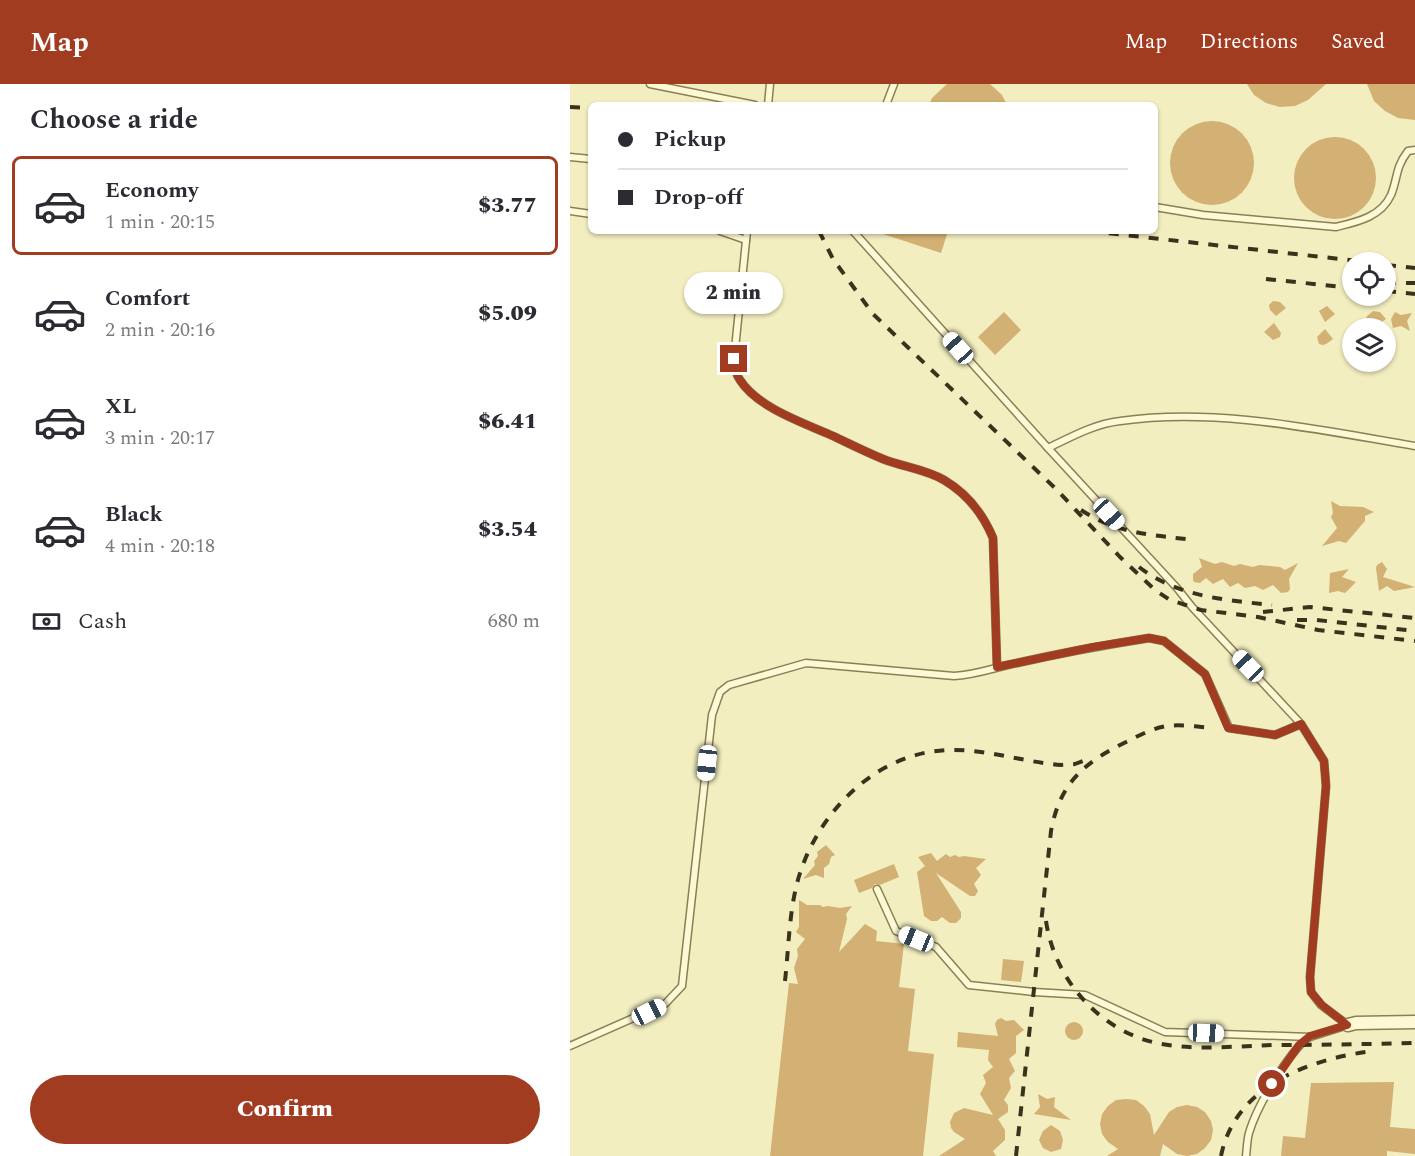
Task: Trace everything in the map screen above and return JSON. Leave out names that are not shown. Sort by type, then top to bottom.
[{"type":"street","points":[[1347,1025],[1415,1022]]},
{"type":"lane","points":[[650,84],[740,102]]},
{"type":"lane","points":[[768,102],[770,84]]},
{"type":"lane","points":[[887,102],[894,84]]},
{"type":"lane","points":[[1158,207],[1336,227],[1356,222],[1378,212],[1390,195],[1399,163],[1408,151],[1415,150]]},
{"type":"lane","points":[[570,157],[588,159]]},
{"type":"lane","points":[[570,212],[588,214]]},
{"type":"lane","points":[[729,234],[746,240]]},
{"type":"lane","points":[[747,234],[734,359],[735,372],[751,392],[774,410],[884,459],[926,471],[945,480],[968,498],[987,523],[993,538],[997,667]]},
{"type":"lane","points":[[856,234],[1301,724],[1324,761],[1326,786],[1310,977],[1311,992],[1322,1005],[1347,1025]]},
{"type":"lane","points":[[1048,448],[1085,430],[1119,421],[1201,417],[1293,426],[1415,446]]},
{"type":"lane","points":[[570,1046],[665,1004],[682,986],[712,715],[720,692],[729,685],[806,663],[954,676],[969,675],[1093,647],[1149,638],[1164,641],[1205,674],[1228,728],[1275,735],[1301,724]]},
{"type":"lane","points":[[877,889],[896,931],[936,947],[969,985],[1085,995],[1165,1032],[1310,1036],[1347,1025]]},
{"type":"lane","points":[[1246,1156],[1249,1133],[1272,1084],[1299,1045],[1310,1036]]},
{"type":"building","points":[[947,84],[990,84],[1002,95],[1006,102],[930,102]]},
{"type":"building","points":[[1247,84],[1326,84],[1308,100],[1295,106],[1280,107],[1266,103],[1254,95]]},
{"type":"building","points":[[1367,84],[1415,84],[1415,120],[1398,118],[1385,111],[1374,101]]},
{"type":"building","points":[[1212,121],[1228,124],[1242,133],[1251,147],[1254,163],[1251,179],[1242,193],[1228,202],[1212,205],[1196,202],[1182,193],[1173,179],[1170,163],[1173,147],[1182,133],[1196,124]]},
{"type":"building","points":[[1335,137],[1351,140],[1364,149],[1373,162],[1376,178],[1373,194],[1364,207],[1351,216],[1335,219],[1319,216],[1306,207],[1297,194],[1294,178],[1297,162],[1306,149],[1319,140]]},
{"type":"building","points":[[883,234],[947,234],[941,253]]},
{"type":"building","points":[[1273,301],[1280,302],[1286,308],[1276,316],[1270,310],[1269,305]]},
{"type":"building","points":[[1327,306],[1335,314],[1325,322],[1319,311]]},
{"type":"building","points":[[1373,311],[1380,312],[1385,318],[1367,318]]},
{"type":"building","points":[[1004,312],[1021,330],[995,355],[978,337]]},
{"type":"building","points":[[1395,312],[1401,315],[1412,313],[1407,321],[1410,331],[1401,326],[1396,327],[1396,318],[1392,318]]},
{"type":"building","points":[[1274,323],[1281,333],[1280,337],[1273,340],[1264,332]]},
{"type":"building","points":[[1325,329],[1333,339],[1326,344],[1319,344],[1317,337]]},
{"type":"building","points":[[1331,501],[1340,506],[1363,507],[1374,512],[1365,516],[1365,521],[1346,543],[1339,541],[1322,546],[1337,528],[1331,517],[1333,513]]},
{"type":"building","points":[[1199,558],[1215,564],[1222,562],[1234,566],[1259,565],[1280,567],[1285,570],[1298,563],[1289,579],[1290,589],[1288,592],[1281,593],[1273,585],[1263,590],[1255,586],[1245,588],[1238,583],[1230,587],[1223,579],[1213,584],[1206,578],[1200,583],[1194,582],[1193,574],[1202,567]]},
{"type":"building","points":[[1382,562],[1387,569],[1383,577],[1415,587],[1394,591],[1387,586],[1379,591],[1376,568]]},
{"type":"building","points":[[1349,569],[1342,577],[1356,582],[1345,593],[1338,591],[1329,593],[1330,573]]},
{"type":"building","points":[[826,845],[835,855],[824,868],[824,878],[816,875],[803,879],[815,865],[817,852]]},
{"type":"building","points":[[931,853],[937,861],[946,854],[950,857],[955,855],[986,859],[976,868],[981,875],[974,884],[978,891],[975,896],[970,896],[936,873],[961,912],[961,918],[956,923],[950,923],[942,917],[937,921],[931,921],[924,916],[917,872],[925,866],[918,857]]},
{"type":"building","points":[[894,864],[899,877],[880,885],[875,884],[872,888],[859,893],[854,880]]},
{"type":"building","points":[[799,900],[807,905],[823,907],[852,906],[846,914],[847,919],[839,952],[865,924],[877,931],[876,941],[904,944],[899,987],[915,989],[908,1051],[934,1054],[923,1156],[770,1156],[789,983],[798,984],[794,968],[798,956],[797,949],[805,939],[796,932],[799,927]]},
{"type":"building","points":[[1003,959],[1024,961],[1021,982],[1001,980]]},
{"type":"building","points":[[1001,1018],[1006,1021],[1014,1020],[1024,1030],[1016,1036],[1016,1053],[1009,1059],[1015,1071],[1009,1078],[1011,1088],[1004,1100],[1008,1105],[1008,1112],[998,1119],[1005,1130],[1005,1140],[993,1151],[996,1156],[939,1156],[965,1139],[951,1128],[950,1122],[954,1113],[964,1108],[993,1115],[980,1094],[986,1083],[983,1075],[993,1067],[988,1060],[989,1050],[957,1047],[958,1032],[998,1036],[995,1024]]},
{"type":"building","points":[[1074,1022],[1080,1025],[1083,1031],[1080,1037],[1074,1040],[1068,1037],[1065,1031],[1068,1025]]},
{"type":"building","points":[[1394,1082],[1390,1127],[1415,1129],[1415,1154],[1387,1151],[1387,1156],[1281,1156],[1283,1136],[1305,1138],[1311,1083]]},
{"type":"building","points":[[1038,1094],[1047,1099],[1055,1097],[1054,1107],[1071,1120],[1034,1114],[1040,1107]]},
{"type":"building","points":[[1116,1100],[1136,1100],[1144,1106],[1150,1114],[1154,1135],[1169,1112],[1187,1105],[1197,1107],[1205,1112],[1211,1121],[1213,1130],[1211,1140],[1197,1154],[1187,1156],[1177,1154],[1163,1144],[1160,1156],[1107,1156],[1118,1149],[1102,1134],[1100,1124],[1102,1114]]},
{"type":"building","points":[[1051,1125],[1060,1131],[1063,1140],[1061,1149],[1051,1152],[1043,1148],[1039,1140],[1043,1131]]},
{"type":"railway","points":[[570,107],[588,108]]},
{"type":"railway","points":[[820,234],[833,259],[873,314],[1056,489],[1120,557],[1155,590],[1170,600],[1201,610],[1258,617],[1318,630],[1415,641]]},
{"type":"railway","points":[[1116,234],[1342,259]]},
{"type":"railway","points":[[1396,266],[1415,268]]},
{"type":"railway","points":[[1266,279],[1342,287]]},
{"type":"railway","points":[[1396,283],[1415,283]]},
{"type":"railway","points":[[1396,292],[1415,294]]},
{"type":"railway","points":[[1081,510],[1122,529],[1194,540]]},
{"type":"railway","points":[[1139,567],[1154,577],[1186,591],[1220,599],[1272,605]]},
{"type":"railway","points":[[1263,612],[1310,607],[1415,618]]},
{"type":"railway","points":[[1297,620],[1317,620],[1415,631]]},
{"type":"railway","points":[[1016,1156],[1051,831],[1061,799],[1068,787],[1087,766],[1142,734],[1172,725],[1213,728]]},
{"type":"railway","points":[[785,981],[796,886],[810,849],[822,827],[838,806],[876,773],[899,761],[923,753],[949,750],[963,750],[1061,765],[1075,764],[1091,758]]},
{"type":"railway","points":[[1046,921],[1051,944],[1072,985],[1104,1019],[1145,1040],[1168,1045],[1208,1047],[1415,1043]]},
{"type":"railway","points":[[1221,1156],[1229,1132],[1242,1111],[1258,1094],[1278,1080],[1324,1061],[1373,1051]]},
{"type":"route","points":[[734,359],[735,372],[741,382],[774,410],[884,459],[926,471],[945,480],[968,498],[987,523],[993,538],[997,667],[1149,638],[1164,641],[1205,674],[1228,728],[1275,735],[1301,724],[1324,761],[1326,786],[1310,977],[1311,992],[1322,1005],[1347,1025],[1310,1036],[1299,1045],[1272,1084]]}]
